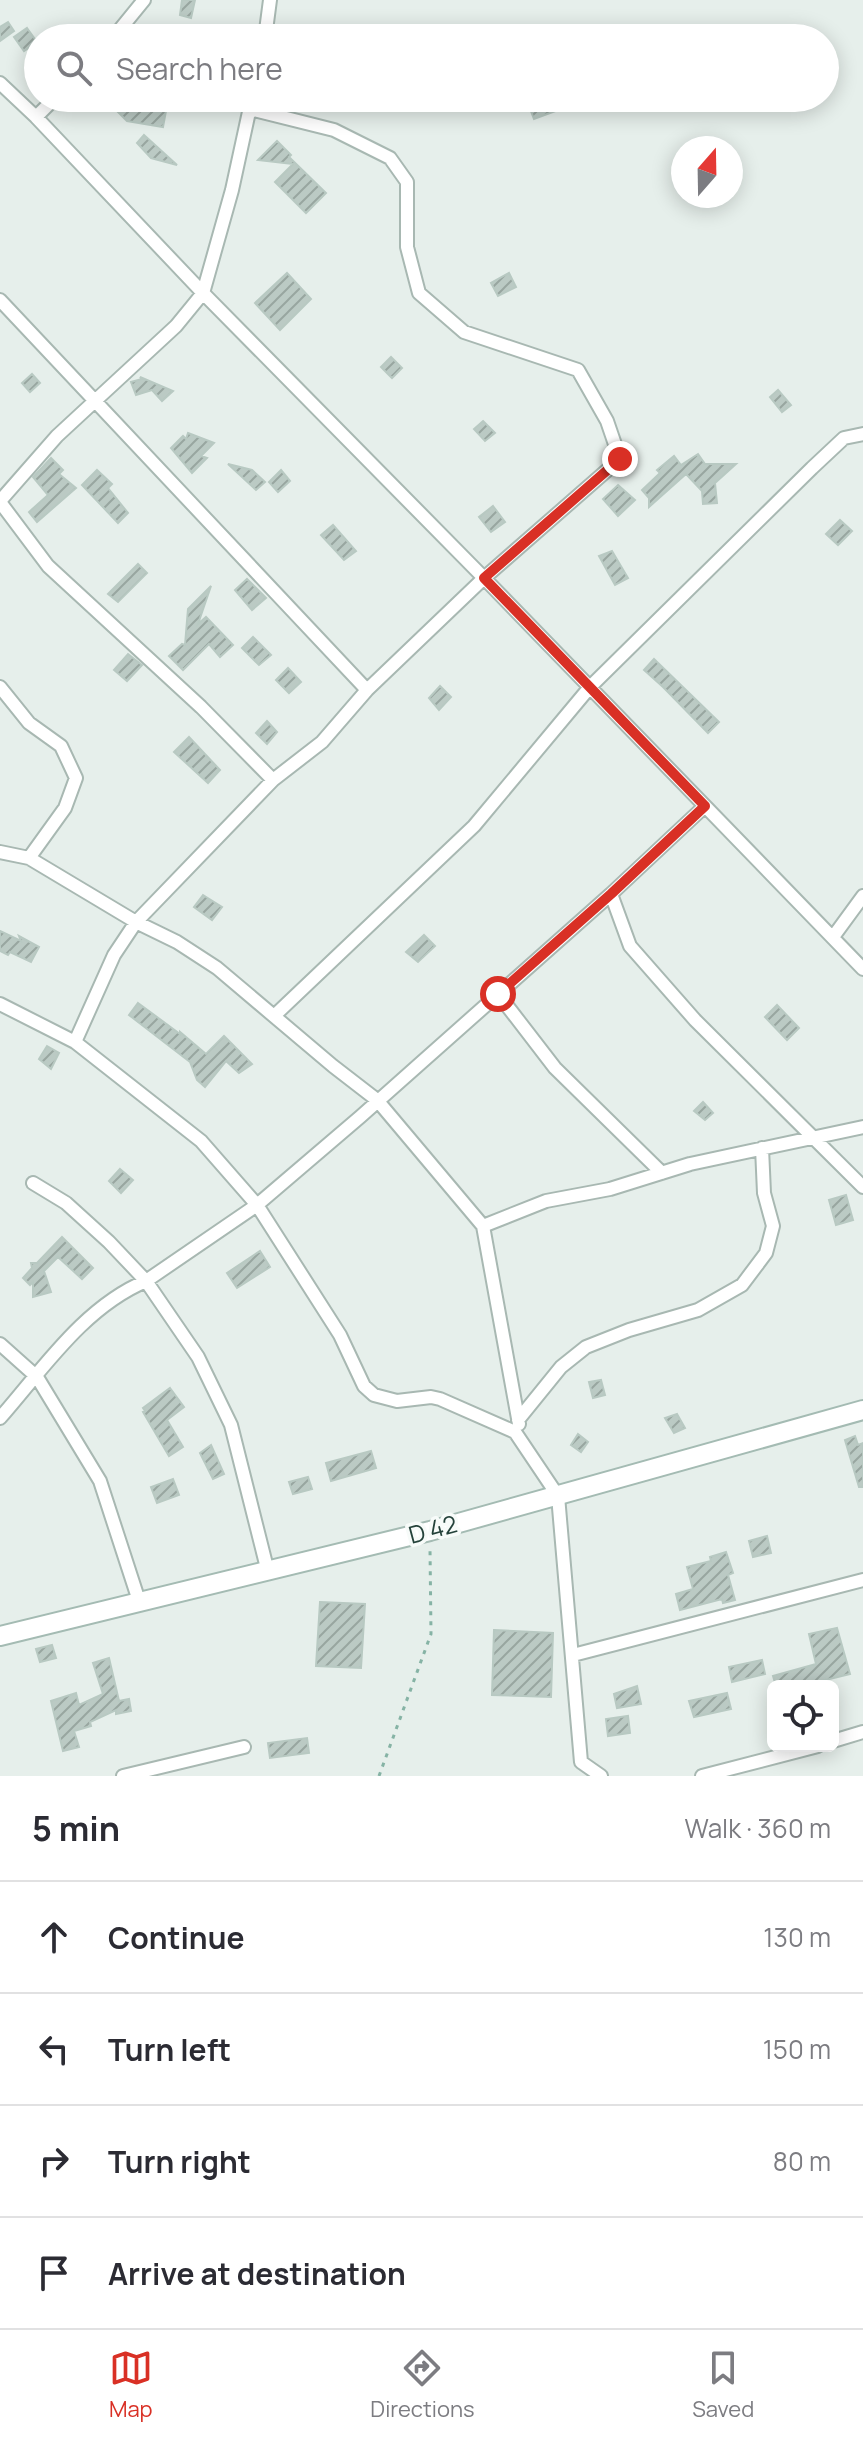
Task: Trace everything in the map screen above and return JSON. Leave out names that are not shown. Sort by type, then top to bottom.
[{"type":"street","points":[[124,24],[144,0]]},
{"type":"street","points":[[255,0],[270,2],[267,24]]},
{"type":"street","points":[[0,83],[24,106]]},
{"type":"street","points":[[31,112],[203,293],[863,969]]},
{"type":"street","points":[[36,117],[41,112]]},
{"type":"street","points":[[249,112],[232,190],[203,293],[176,326],[57,436],[0,501],[48,566],[201,707],[273,780]]},
{"type":"street","points":[[75,1042],[114,955],[136,922],[273,780],[322,742],[367,690],[484,578],[620,459],[607,421],[578,370],[464,332],[419,293],[407,247],[407,182],[390,158],[334,130],[277,112]]},
{"type":"street","points":[[0,300],[367,690]]},
{"type":"street","points":[[275,1015],[474,826],[590,687],[844,438],[863,434]]},
{"type":"street","points":[[0,687],[29,723],[61,746],[76,778],[65,808],[29,858]]},
{"type":"street","points":[[0,1418],[70,1335],[129,1288],[146,1281],[257,1205],[611,894],[705,806]]},
{"type":"street","points":[[0,852],[29,858],[217,968],[377,1100],[483,1226],[523,1442]]},
{"type":"street","points":[[611,894],[630,946],[695,1020],[863,1187]]},
{"type":"street","points":[[833,937],[863,896]]},
{"type":"street","points":[[498,994],[555,1068],[662,1173]]},
{"type":"street","points":[[0,1004],[75,1042],[201,1141],[257,1205],[340,1335],[364,1386],[374,1395],[397,1401],[431,1397],[440,1399],[509,1428],[523,1442],[558,1496],[581,1762],[601,1776]]},
{"type":"street","points":[[483,1226],[546,1201],[610,1189],[762,1148],[863,1127]]},
{"type":"street","points":[[518,1420],[561,1367],[586,1347],[629,1330],[698,1310],[742,1285],[766,1253],[773,1226],[764,1193],[762,1148]]},
{"type":"street","points":[[33,1183],[66,1203],[146,1281],[198,1357],[231,1425],[268,1572]]},
{"type":"street","points":[[0,1344],[37,1377],[100,1481],[139,1601]]},
{"type":"street","name":"D 42","points":[[0,1636],[430,1531],[863,1410]]},
{"type":"street","points":[[573,1655],[863,1580]]},
{"type":"street","points":[[839,1739],[863,1732]]},
{"type":"street","points":[[123,1776],[244,1747]]},
{"type":"street","points":[[702,1776],[795,1752]]},
{"type":"path","points":[[379,1776],[431,1634],[430,1531]]},
{"type":"building","points":[[182,0],[195,0],[191,18],[180,15]]},
{"type":"building","points":[[8,22],[14,31],[0,41],[0,27]]},
{"type":"building","points":[[24,30],[24,51],[14,37]]},
{"type":"building","points":[[118,112],[166,112],[163,127],[127,121]]},
{"type":"building","points":[[531,112],[553,112],[534,119]]},
{"type":"building","points":[[144,135],[177,165],[151,158],[137,143]]},
{"type":"building","points":[[277,141],[326,193],[306,213],[275,182],[293,164],[258,160]]},
{"type":"building","points":[[287,273],[311,299],[280,330],[255,303]]},
{"type":"building","points":[[509,273],[516,287],[498,296],[491,283]]},
{"type":"building","points":[[391,357],[402,368],[392,378],[381,367]]},
{"type":"building","points":[[32,374],[40,383],[30,392],[22,383]]},
{"type":"building","points":[[140,377],[173,391],[162,401],[152,390],[136,395],[131,382],[142,379]]},
{"type":"building","points":[[778,390],[791,405],[782,412],[770,397]]},
{"type":"building","points":[[483,421],[495,433],[485,441],[474,429]]},
{"type":"building","points":[[188,433],[214,443],[201,456],[207,458],[192,473],[171,448],[183,436],[186,439]]},
{"type":"building","points":[[698,454],[705,464],[736,464],[715,483],[717,503],[703,504],[702,491],[686,474],[649,507],[649,498],[642,490],[660,473],[657,470],[674,456],[681,465]]},
{"type":"building","points":[[51,458],[63,470],[59,474],[76,488],[37,522],[29,512],[48,495],[33,477]]},
{"type":"building","points":[[228,464],[252,470],[265,482],[256,490]]},
{"type":"building","points":[[97,470],[112,484],[108,488],[128,513],[118,523],[82,485]]},
{"type":"building","points":[[281,470],[290,481],[278,492],[269,482]]},
{"type":"building","points":[[618,485],[635,500],[618,516],[603,499]]},
{"type":"building","points":[[493,506],[505,522],[491,532],[479,517]]},
{"type":"building","points":[[840,520],[852,531],[838,545],[826,534]]},
{"type":"building","points":[[333,525],[356,551],[344,560],[321,535]]},
{"type":"building","points":[[612,551],[628,578],[615,585],[599,556]]},
{"type":"building","points":[[138,564],[147,573],[118,602],[108,594]]},
{"type":"building","points":[[247,579],[266,598],[252,610],[235,590]]},
{"type":"building","points":[[211,586],[198,624],[206,617],[233,645],[220,657],[209,644],[183,670],[169,656],[182,644],[185,645],[188,609]]},
{"type":"building","points":[[253,637],[271,655],[259,665],[242,648]]},
{"type":"building","points":[[128,654],[142,665],[127,681],[114,670]]},
{"type":"building","points":[[654,659],[719,722],[708,733],[644,670]]},
{"type":"building","points":[[288,668],[301,682],[289,693],[276,680]]},
{"type":"building","points":[[440,686],[451,697],[439,710],[429,698]]},
{"type":"building","points":[[267,721],[277,732],[267,744],[256,733]]},
{"type":"building","points":[[189,737],[220,770],[208,783],[174,752]]},
{"type":"building","points":[[203,895],[222,907],[212,920],[194,907]]},
{"type":"building","points":[[0,931],[21,941],[19,936],[39,947],[31,962],[10,952],[8,955],[0,951]]},
{"type":"building","points":[[424,935],[435,946],[418,962],[406,952]]},
{"type":"building","points":[[138,1003],[206,1054],[224,1036],[252,1064],[239,1073],[226,1061],[205,1087],[197,1080],[190,1062],[129,1015]]},
{"type":"building","points":[[777,1005],[799,1028],[787,1040],[765,1017]]},
{"type":"building","points":[[47,1046],[59,1053],[51,1069],[39,1059]]},
{"type":"building","points":[[703,1102],[713,1113],[705,1120],[694,1111]]},
{"type":"building","points":[[120,1169],[133,1180],[121,1193],[109,1181]]},
{"type":"building","points":[[846,1195],[853,1220],[836,1225],[829,1200]]},
{"type":"building","points":[[62,1237],[93,1268],[82,1279],[58,1257],[44,1271],[51,1292],[33,1297],[33,1282],[30,1285],[23,1278],[32,1268],[31,1263],[37,1263]]},
{"type":"building","points":[[260,1251],[270,1267],[237,1288],[227,1273]]},
{"type":"building","points":[[601,1380],[605,1395],[593,1398],[589,1382]]},
{"type":"building","points":[[170,1388],[184,1407],[167,1420],[183,1447],[169,1456],[143,1408]]},
{"type":"building","points":[[677,1414],[685,1428],[674,1433],[665,1418]]},
{"type":"building","points":[[578,1434],[588,1442],[581,1452],[571,1445]]},
{"type":"building","points":[[855,1436],[858,1445],[863,1443],[863,1487],[859,1487],[845,1440]]},
{"type":"building","points":[[211,1445],[224,1474],[213,1479],[200,1453]]},
{"type":"building","points":[[371,1451],[376,1468],[331,1481],[326,1463]]},
{"type":"building","points":[[308,1477],[312,1489],[293,1494],[289,1482]]},
{"type":"building","points":[[173,1479],[179,1495],[157,1503],[151,1487]]},
{"type":"building","points":[[767,1536],[771,1553],[753,1557],[749,1541]]},
{"type":"building","points":[[726,1552],[733,1573],[728,1575],[735,1600],[723,1603],[722,1599],[680,1610],[676,1594],[693,1589],[687,1567],[711,1561],[710,1557]]},
{"type":"building","points":[[320,1602],[365,1604],[361,1668],[316,1666]]},
{"type":"building","points":[[837,1628],[850,1674],[826,1680],[774,1680],[773,1676],[816,1664],[809,1634]]},
{"type":"building","points":[[494,1630],[553,1633],[551,1697],[492,1695]]},
{"type":"building","points":[[52,1645],[56,1658],[40,1662],[36,1649]]},
{"type":"building","points":[[109,1658],[119,1701],[129,1699],[131,1711],[116,1714],[116,1710],[90,1722],[91,1726],[74,1731],[79,1747],[63,1751],[51,1701],[76,1693],[79,1705],[103,1694],[93,1663]]},
{"type":"building","points":[[762,1660],[765,1674],[732,1682],[729,1667]]},
{"type":"building","points":[[637,1686],[641,1704],[617,1708],[614,1694]]},
{"type":"building","points":[[727,1693],[731,1709],[694,1717],[689,1701]]},
{"type":"building","points":[[628,1716],[630,1733],[608,1736],[606,1719]]},
{"type":"building","points":[[307,1738],[309,1753],[270,1758],[268,1743]]},
{"type":"route","points":[[498,994],[705,806],[484,578],[620,459]]}]
